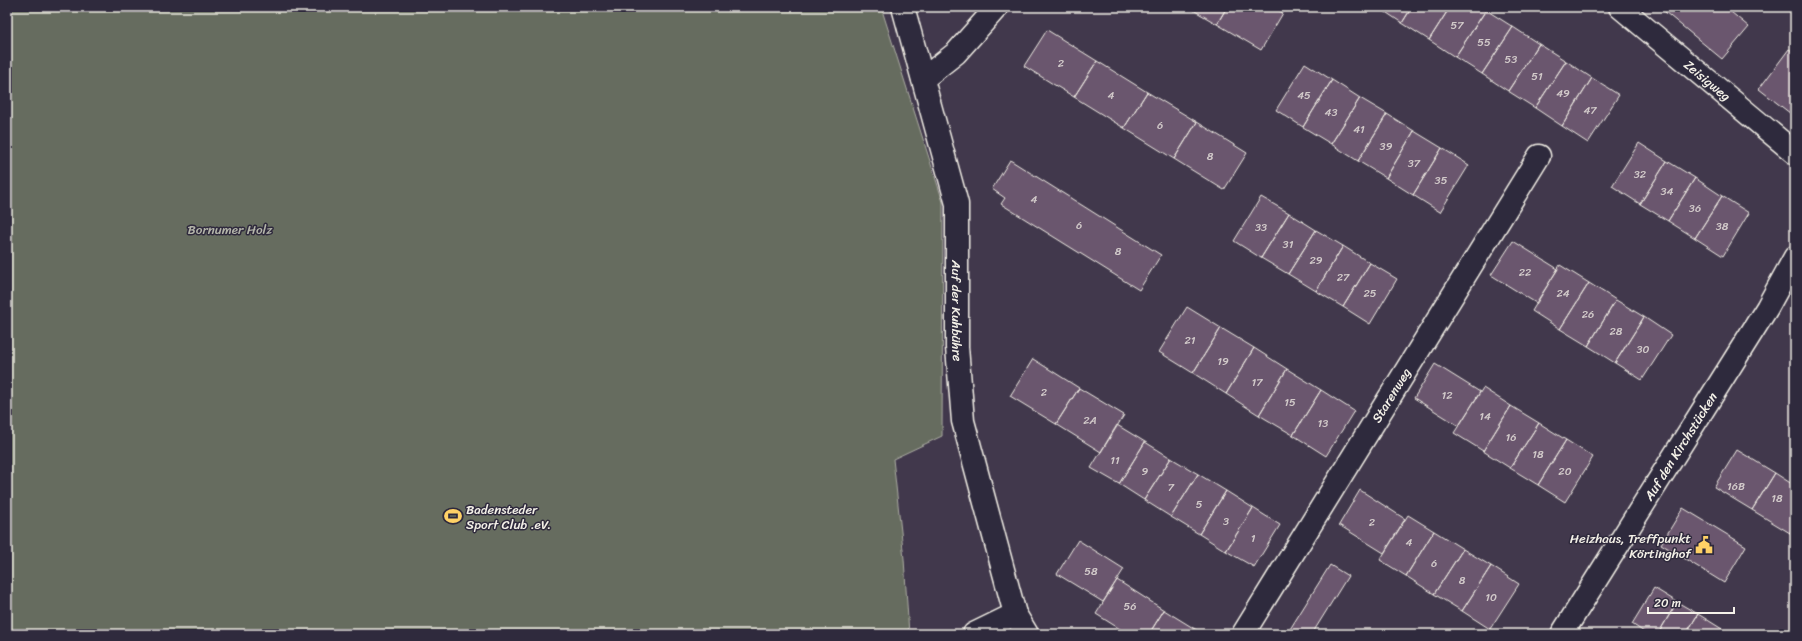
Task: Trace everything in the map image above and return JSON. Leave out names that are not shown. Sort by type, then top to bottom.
[{"type":"street","name":"Auf der Kuhbühre","points":[[903,7],[957,204],[957,347],[963,421],[1015,614],[1027,634]]},
{"type":"street","points":[[923,79],[956,53],[997,7]]},
{"type":"street","name":"Zeisigweg","points":[[1620,7],[1795,153]]},
{"type":"street","name":"Starenweg","points":[[1243,634],[1539,156]]},
{"type":"street","name":"Auf den Kirchstücken","points":[[1562,634],[1762,315],[1795,257]]},
{"type":"street","points":[[974,634],[1015,614]]},
{"type":"green space","name":"Bornumer Holz","points":[[7,7],[881,7],[943,202],[942,436],[893,459],[904,559],[909,634],[7,634]]},
{"type":"building","points":[[1188,7],[1227,7],[1217,24]]},
{"type":"building","points":[[1227,7],[1272,7],[1283,13],[1261,50],[1217,24]]},
{"type":"building","points":[[1378,7],[1412,7],[1402,23]]},
{"type":"building","points":[[1412,7],[1450,7],[1429,40],[1402,23]]},
{"type":"building","points":[[1450,7],[1482,7],[1486,10],[1455,57],[1429,40]]},
{"type":"building","points":[[1659,7],[1725,7],[1749,27],[1722,59]]},
{"type":"building","points":[[1795,9],[1795,18],[1791,15]]},
{"type":"building","points":[[1486,10],[1513,27],[1482,74],[1455,57]]},
{"type":"building","points":[[1513,27],[1539,44],[1508,91],[1482,74]]},
{"type":"building","points":[[1047,30],[1097,61],[1074,97],[1024,66]]},
{"type":"building","points":[[1539,44],[1566,61],[1535,108],[1508,91]]},
{"type":"building","points":[[1789,49],[1795,53],[1795,117],[1759,89]]},
{"type":"building","points":[[1097,61],[1147,92],[1124,128],[1074,97]]},
{"type":"building","points":[[1566,61],[1592,78],[1562,126],[1535,108]]},
{"type":"building","points":[[1305,63],[1332,80],[1303,127],[1276,110]]},
{"type":"building","points":[[1592,78],[1619,95],[1588,143],[1562,126]]},
{"type":"building","points":[[1332,80],[1360,98],[1331,144],[1303,127]]},
{"type":"building","points":[[1147,92],[1197,122],[1174,159],[1124,128]]},
{"type":"building","points":[[1360,98],[1387,114],[1358,161],[1331,144]]},
{"type":"building","points":[[1387,114],[1414,131],[1386,178],[1358,161]]},
{"type":"building","points":[[1197,122],[1247,153],[1224,190],[1174,159]]},
{"type":"building","points":[[1414,131],[1442,148],[1413,195],[1386,178]]},
{"type":"building","points":[[1639,143],[1667,161],[1640,204],[1612,186]]},
{"type":"building","points":[[1442,148],[1469,165],[1440,212],[1413,195]]},
{"type":"building","points":[[1010,160],[1161,255],[1139,290],[1001,204],[1005,198],[992,189]]},
{"type":"building","points":[[1667,161],[1695,178],[1668,221],[1640,204]]},
{"type":"building","points":[[1695,178],[1722,196],[1695,238],[1668,221]]},
{"type":"building","points":[[1722,196],[1749,213],[1723,256],[1695,238]]},
{"type":"building","points":[[1261,197],[1289,213],[1261,258],[1234,241]]},
{"type":"building","points":[[1289,213],[1316,230],[1288,274],[1261,258]]},
{"type":"building","points":[[1316,230],[1343,246],[1316,291],[1288,274]]},
{"type":"building","points":[[1513,241],[1558,269],[1536,303],[1491,275]]},
{"type":"building","points":[[1343,246],[1370,263],[1343,307],[1316,291]]},
{"type":"building","points":[[1370,263],[1397,279],[1370,324],[1343,307]]},
{"type":"building","points":[[1560,265],[1589,283],[1560,329],[1532,311]]},
{"type":"building","points":[[1589,283],[1616,300],[1588,346],[1560,329]]},
{"type":"building","points":[[1616,300],[1644,317],[1615,363],[1588,346]]},
{"type":"building","points":[[1187,307],[1221,328],[1193,373],[1159,352]]},
{"type":"building","points":[[1644,317],[1671,335],[1642,380],[1615,363]]},
{"type":"building","points":[[1221,328],[1254,348],[1226,394],[1193,373]]},
{"type":"building","points":[[1254,348],[1287,369],[1259,415],[1226,394]]},
{"type":"building","points":[[1033,359],[1079,388],[1056,424],[1010,396]]},
{"type":"building","points":[[1435,364],[1480,392],[1459,426],[1414,398]]},
{"type":"building","points":[[1287,369],[1321,390],[1293,435],[1259,415]]},
{"type":"building","points":[[1079,388],[1124,415],[1101,452],[1056,424]]},
{"type":"building","points":[[1483,388],[1511,406],[1483,451],[1454,433]]},
{"type":"building","points":[[1321,390],[1354,411],[1326,456],[1293,435]]},
{"type":"building","points":[[1511,406],[1539,423],[1510,468],[1483,451]]},
{"type":"building","points":[[1539,423],[1566,440],[1538,485],[1510,468]]},
{"type":"building","points":[[1117,425],[1145,442],[1119,484],[1091,468]]},
{"type":"building","points":[[1566,440],[1593,457],[1565,502],[1538,485]]},
{"type":"building","points":[[1145,442],[1171,458],[1144,500],[1119,484]]},
{"type":"building","points":[[1737,450],[1775,473],[1752,510],[1714,487]]},
{"type":"building","points":[[1171,458],[1198,474],[1171,517],[1144,500]]},
{"type":"building","points":[[1775,473],[1795,486],[1795,525],[1790,533],[1752,510]]},
{"type":"building","points":[[1198,474],[1226,491],[1199,534],[1171,517]]},
{"type":"building","points":[[1360,490],[1405,519],[1384,553],[1339,525]]},
{"type":"building","points":[[1226,491],[1253,508],[1226,551],[1199,534]]},
{"type":"building","points":[[1253,508],[1280,525],[1254,567],[1226,551]]},
{"type":"building","name":"Heizhaus, Treffpunkt Körtinghof","points":[[1683,508],[1746,546],[1724,583],[1661,544]]},
{"type":"building","points":[[1408,515],[1434,531],[1406,576],[1380,560]]},
{"type":"building","points":[[1795,525],[1795,536],[1790,533]]},
{"type":"building","points":[[1434,531],[1463,549],[1434,594],[1406,576]]},
{"type":"building","points":[[1078,540],[1124,569],[1103,602],[1057,574]]},
{"type":"building","points":[[1463,549],[1491,566],[1462,611],[1434,594]]},
{"type":"building","points":[[1330,565],[1348,576],[1312,634],[1287,634]]},
{"type":"building","points":[[1491,566],[1519,584],[1490,629],[1462,611]]},
{"type":"building","points":[[1117,580],[1164,610],[1149,634],[1128,634],[1096,614]]},
{"type":"building","points":[[1654,588],[1677,602],[1658,634],[1647,634],[1632,624]]},
{"type":"building","points":[[1677,602],[1698,614],[1686,634],[1658,634]]},
{"type":"building","points":[[1164,610],[1203,634],[1149,634]]},
{"type":"building","points":[[1698,614],[1730,634],[1686,634]]},
{"type":"place","name":"Badensteder Sport Club .eV.","points":[[453,516]]},
{"type":"place","name":"Heizhaus, Treffpunkt Körtinghof","points":[[1704,545]]}]
